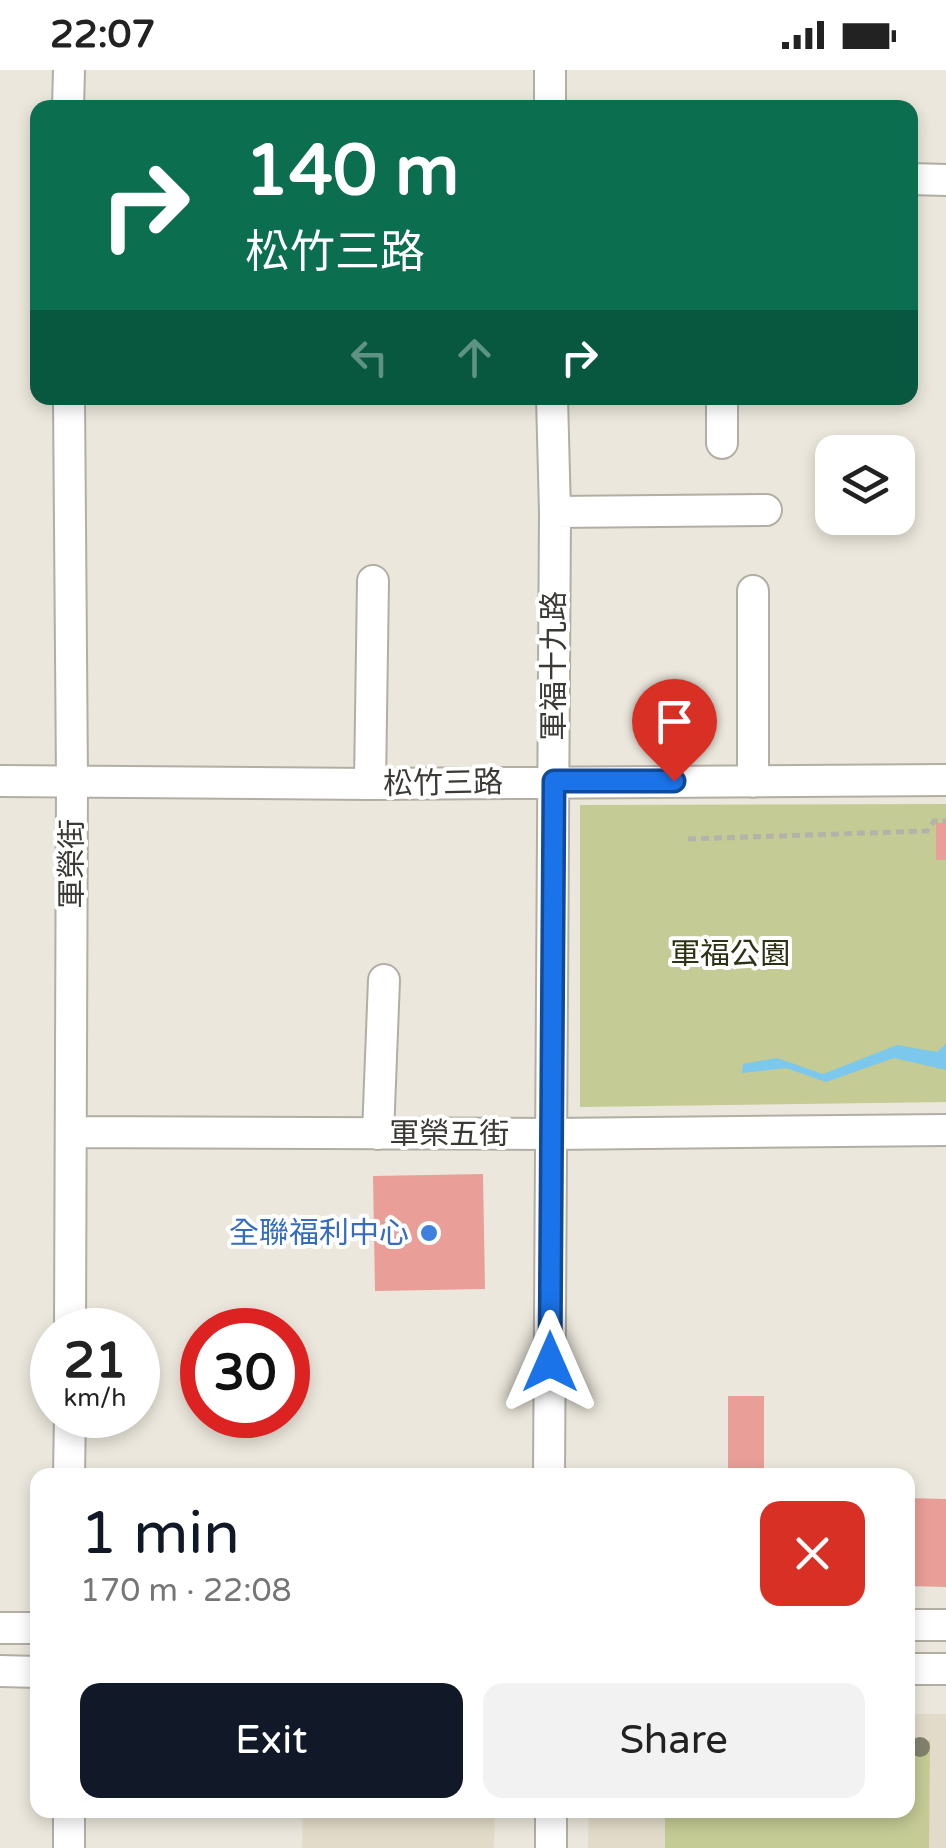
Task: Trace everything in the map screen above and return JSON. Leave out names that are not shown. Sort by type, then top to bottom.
[{"type":"street","points":[[68,100],[70,70]]},
{"type":"street","points":[[550,70],[550,100]]},
{"type":"street","points":[[918,179],[946,180]]},
{"type":"street","name":"軍榮街","points":[[69,405],[70,1308]]},
{"type":"street","name":"軍福十九路","points":[[549,1468],[552,405]]},
{"type":"street","points":[[722,405],[722,444]]},
{"type":"street","points":[[554,512],[766,510]]},
{"type":"street","points":[[370,784],[373,581]]},
{"type":"street","points":[[752,591],[754,782]]},
{"type":"street","name":"松竹三路","points":[[0,781],[370,784],[946,780]]},
{"type":"street","points":[[378,1134],[384,980]]},
{"type":"street","name":"軍榮五街","points":[[71,1132],[551,1134],[946,1130]]},
{"type":"street","points":[[70,1438],[70,1468]]},
{"type":"street","points":[[915,1625],[946,1624]]},
{"type":"street","points":[[0,1628],[30,1628]]},
{"type":"street","points":[[915,1670],[946,1670]]},
{"type":"street","points":[[0,1672],[30,1672]]},
{"type":"street","points":[[69,1818],[70,1848]]},
{"type":"street","points":[[551,1818],[551,1848]]},
{"type":"path","points":[[688,839],[927,830],[934,821],[946,821]]},
{"type":"shaded area","points":[[915,1714],[946,1714],[946,1848],[588,1848],[589,1818],[915,1818]]},
{"type":"shaded area","points":[[303,1818],[495,1818],[494,1848],[302,1848]]},
{"type":"green space","name":"軍福公園","points":[[946,804],[946,1102],[580,1107],[580,805]]},
{"type":"green space","points":[[915,1741],[930,1741],[929,1848],[665,1848],[665,1818],[915,1818]]},
{"type":"water","points":[[946,1044],[946,1070],[894,1058],[826,1082],[786,1068],[742,1073],[743,1064],[777,1058],[823,1074],[897,1045],[937,1052]]},
{"type":"building","points":[[936,823],[946,823],[946,860],[936,860]]},
{"type":"building","name":"全聯福利中心","points":[[483,1174],[485,1289],[375,1291],[373,1176]]},
{"type":"building","points":[[728,1396],[764,1396],[764,1468],[728,1468]]},
{"type":"building","points":[[915,1498],[946,1499],[946,1587],[915,1586]]},
{"type":"place","name":"全聯福利中心","points":[[429,1233]]},
{"type":"route","points":[[550,1362],[554,781],[674,781]]}]
